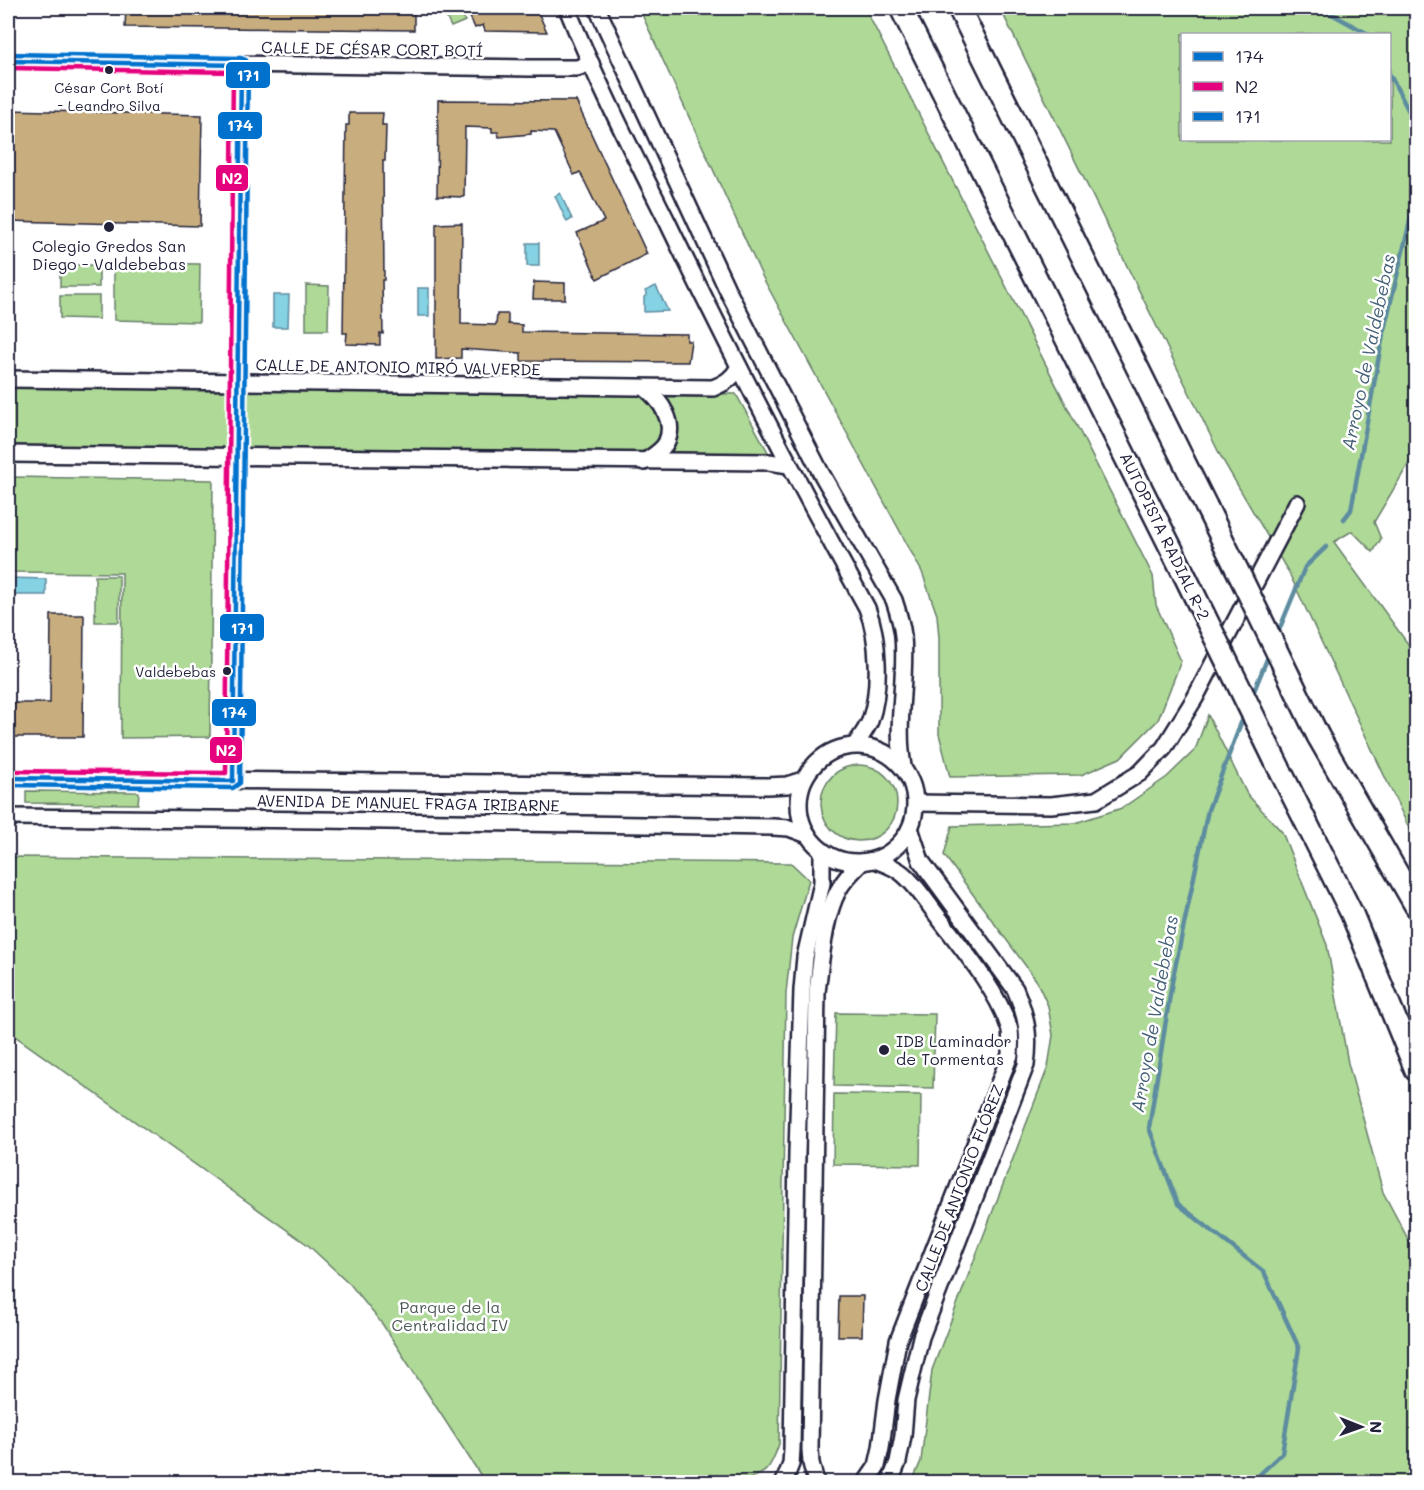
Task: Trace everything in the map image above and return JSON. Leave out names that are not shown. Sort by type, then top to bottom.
[{"type":"highway","name":"AUTOPISTA RADIAL R-2","points":[[901,8],[1352,914],[1416,1070]]},
{"type":"highway","points":[[959,8],[1318,736],[1416,906]]},
{"type":"street","points":[[567,8],[611,109],[739,367],[789,465],[867,608],[874,626],[877,657],[873,706],[867,728],[855,745]]},
{"type":"street","points":[[597,8],[727,289],[821,473],[894,600],[903,638],[899,738],[903,766]]},
{"type":"street","name":"CALLE DE CÉSAR CORT BOTÍ","points":[[8,61],[567,68],[583,67],[591,63]]},
{"type":"street","points":[[233,781],[241,65]]},
{"type":"street","name":"CALLE DE ANTONIO MIRÓ VALVERDE","points":[[8,380],[713,388],[726,383],[739,367]]},
{"type":"street","points":[[644,462],[666,443],[669,430],[667,416],[659,399],[645,388]]},
{"type":"street","points":[[8,454],[769,462],[789,465]]},
{"type":"street","points":[[916,802],[1051,805],[1096,800],[1140,773],[1164,748],[1195,698],[1297,503]]},
{"type":"street","points":[[855,745],[871,747],[885,752],[903,766],[910,777],[916,802],[910,828],[902,842],[889,853],[868,861],[844,861],[822,851],[808,835],[800,818],[799,799],[804,780],[812,766],[824,755],[839,748],[855,745]]},
{"type":"street","name":"AVENIDA DE MANUEL FRAGA IRIBARNE","points":[[8,778],[767,786],[788,785],[804,780]]},
{"type":"street","name":"AVENIDA DE MANUEL FRAGA IRIBARNE","points":[[8,817],[321,819],[773,827],[789,828],[808,835]]},
{"type":"street","name":"CALLE DE ANTONIO FLÓREZ","points":[[890,1482],[898,1462],[906,1400],[921,1337],[1026,1065],[1029,1041],[1022,1004],[1015,989],[921,861],[910,828]]},
{"type":"street","points":[[784,1482],[791,1464],[792,1449],[797,1119],[802,990],[805,957],[822,883],[822,851]]},
{"type":"street","points":[[816,1482],[810,1449],[817,992],[832,905],[843,884],[868,861]]},
{"type":"street","name":"CALLE DE ANTONIO FLÓREZ","points":[[866,1482],[877,1466],[898,1341],[1010,1055],[1010,1029],[1000,1005],[970,959],[904,875],[892,867],[868,861]]},
{"type":"green space","points":[[459,8],[465,21],[451,27],[443,10]]},
{"type":"green space","points":[[639,8],[865,8],[1153,576],[1156,605],[1181,661],[1158,720],[1120,758],[1081,775],[950,777],[939,734],[937,615],[922,572],[762,276]]},
{"type":"green space","points":[[1000,8],[1404,8],[1416,18],[1416,431],[1414,455],[1374,522],[1381,539],[1373,552],[1352,531],[1334,542],[1416,655],[1416,843],[1289,573],[1221,457]]},
{"type":"green space","points":[[114,263],[200,264],[199,322],[114,320]]},
{"type":"green space","points":[[60,265],[99,265],[99,287],[60,287]]},
{"type":"green space","points":[[306,285],[329,286],[328,330],[306,330]]},
{"type":"green space","points":[[60,296],[99,296],[99,319],[60,318]]},
{"type":"green space","points":[[8,386],[736,394],[769,454],[8,448]]},
{"type":"green space","points":[[8,477],[213,480],[210,737],[121,738],[122,573],[8,572]]},
{"type":"green space","points":[[95,576],[119,576],[119,622],[95,622]]},
{"type":"green space","points":[[1208,715],[1247,794],[1282,832],[1327,945],[1348,1063],[1383,1192],[1416,1254],[1416,1482],[912,1482],[921,1461],[932,1370],[1048,1067],[1053,1035],[1048,1006],[1036,980],[944,855],[952,826],[1075,823],[1122,808],[1167,777],[1195,750]]},
{"type":"green space","points":[[859,765],[874,768],[886,776],[894,788],[897,803],[894,818],[886,830],[874,838],[859,841],[844,838],[832,830],[824,818],[821,803],[824,788],[832,776],[844,768]]},
{"type":"green space","points":[[26,791],[139,792],[138,804],[26,803]]},
{"type":"green space","name":"Parque de la Centralidad IV","points":[[8,857],[791,863],[809,880],[792,938],[786,993],[779,1444],[769,1467],[754,1477],[737,1482],[485,1482],[383,1325],[350,1284],[308,1245],[8,1031]]},
{"type":"green space","name":"IDB Laminador de Tormentas","points":[[836,1013],[935,1014],[933,1088],[834,1086]]},
{"type":"green space","name":"IDB Laminador de Tormentas","points":[[834,1094],[921,1095],[920,1165],[833,1164]]},
{"type":"water","points":[[560,193],[572,219],[567,222],[555,196]]},
{"type":"water","points":[[527,243],[539,243],[539,266],[527,266]]},
{"type":"water","points":[[656,286],[668,311],[644,312],[644,297],[647,295],[645,291]]},
{"type":"water","points":[[418,288],[429,288],[429,316],[418,316]]},
{"type":"water","points":[[273,295],[289,295],[288,327],[273,327]]},
{"type":"water","points":[[8,578],[46,579],[46,595],[8,595]]},
{"type":"building","points":[[126,8],[414,8],[414,30],[125,27]]},
{"type":"building","points":[[466,8],[536,8],[547,32],[485,31],[483,25],[475,28]]},
{"type":"building","points":[[438,100],[576,101],[647,254],[597,279],[577,233],[604,221],[580,172],[574,175],[554,132],[531,131],[531,134],[499,137],[498,132],[492,132],[492,128],[465,127],[464,197],[437,196]]},
{"type":"building","points":[[8,110],[202,115],[200,226],[8,221]]},
{"type":"building","points":[[349,113],[383,113],[382,125],[386,125],[385,161],[383,160],[383,334],[380,333],[380,345],[346,344],[347,333],[343,333],[346,125],[349,125]]},
{"type":"building","points":[[462,223],[461,324],[496,325],[497,314],[508,314],[508,324],[522,325],[522,332],[687,334],[687,341],[691,341],[688,362],[521,361],[521,353],[461,349],[461,358],[436,359],[436,224]]},
{"type":"building","points":[[534,282],[565,283],[565,299],[533,299]]},
{"type":"building","points":[[51,615],[84,615],[83,737],[8,737],[8,703],[50,703]]},
{"type":"building","points":[[839,1296],[863,1296],[862,1336],[838,1336]]},
{"type":"waterway","name":"Arroyo de Valdebebas","points":[[1321,8],[1366,33]]},
{"type":"waterway","name":"Arroyo de Valdebebas","points":[[1391,77],[1416,125]]},
{"type":"waterway","name":"Arroyo de Valdebebas","points":[[1344,519],[1351,510],[1383,334],[1414,205],[1416,154]]},
{"type":"waterway","name":"Arroyo de Valdebebas","points":[[1277,635],[1305,567],[1326,547]]},
{"type":"waterway","name":"Arroyo de Valdebebas","points":[[1252,696],[1269,654]]},
{"type":"waterway","name":"Arroyo de Valdebebas","points":[[1244,715],[1208,810],[1172,982],[1149,1128],[1178,1204],[1264,1272],[1299,1348],[1282,1453],[1252,1482]]},
{"type":"transit line","name":"171","points":[[8,54],[241,58],[246,60],[248,65],[240,783],[233,788],[8,785]]},
{"type":"transit line","name":"174","points":[[8,61],[241,65],[233,781],[8,778]]},
{"type":"transit line","name":"N2","points":[[8,68],[233,72],[226,773],[8,771]]},
{"type":"place","name":"César Cort Botí - Leandro Silva","points":[[109,70]]},
{"type":"place","name":"Colegio Gredos San Diego - Valdebebas","points":[[109,227]]},
{"type":"place","name":"Valdebebas","points":[[227,671]]},
{"type":"place","name":"IDB Laminador de Tormentas","points":[[884,1050]]}]
